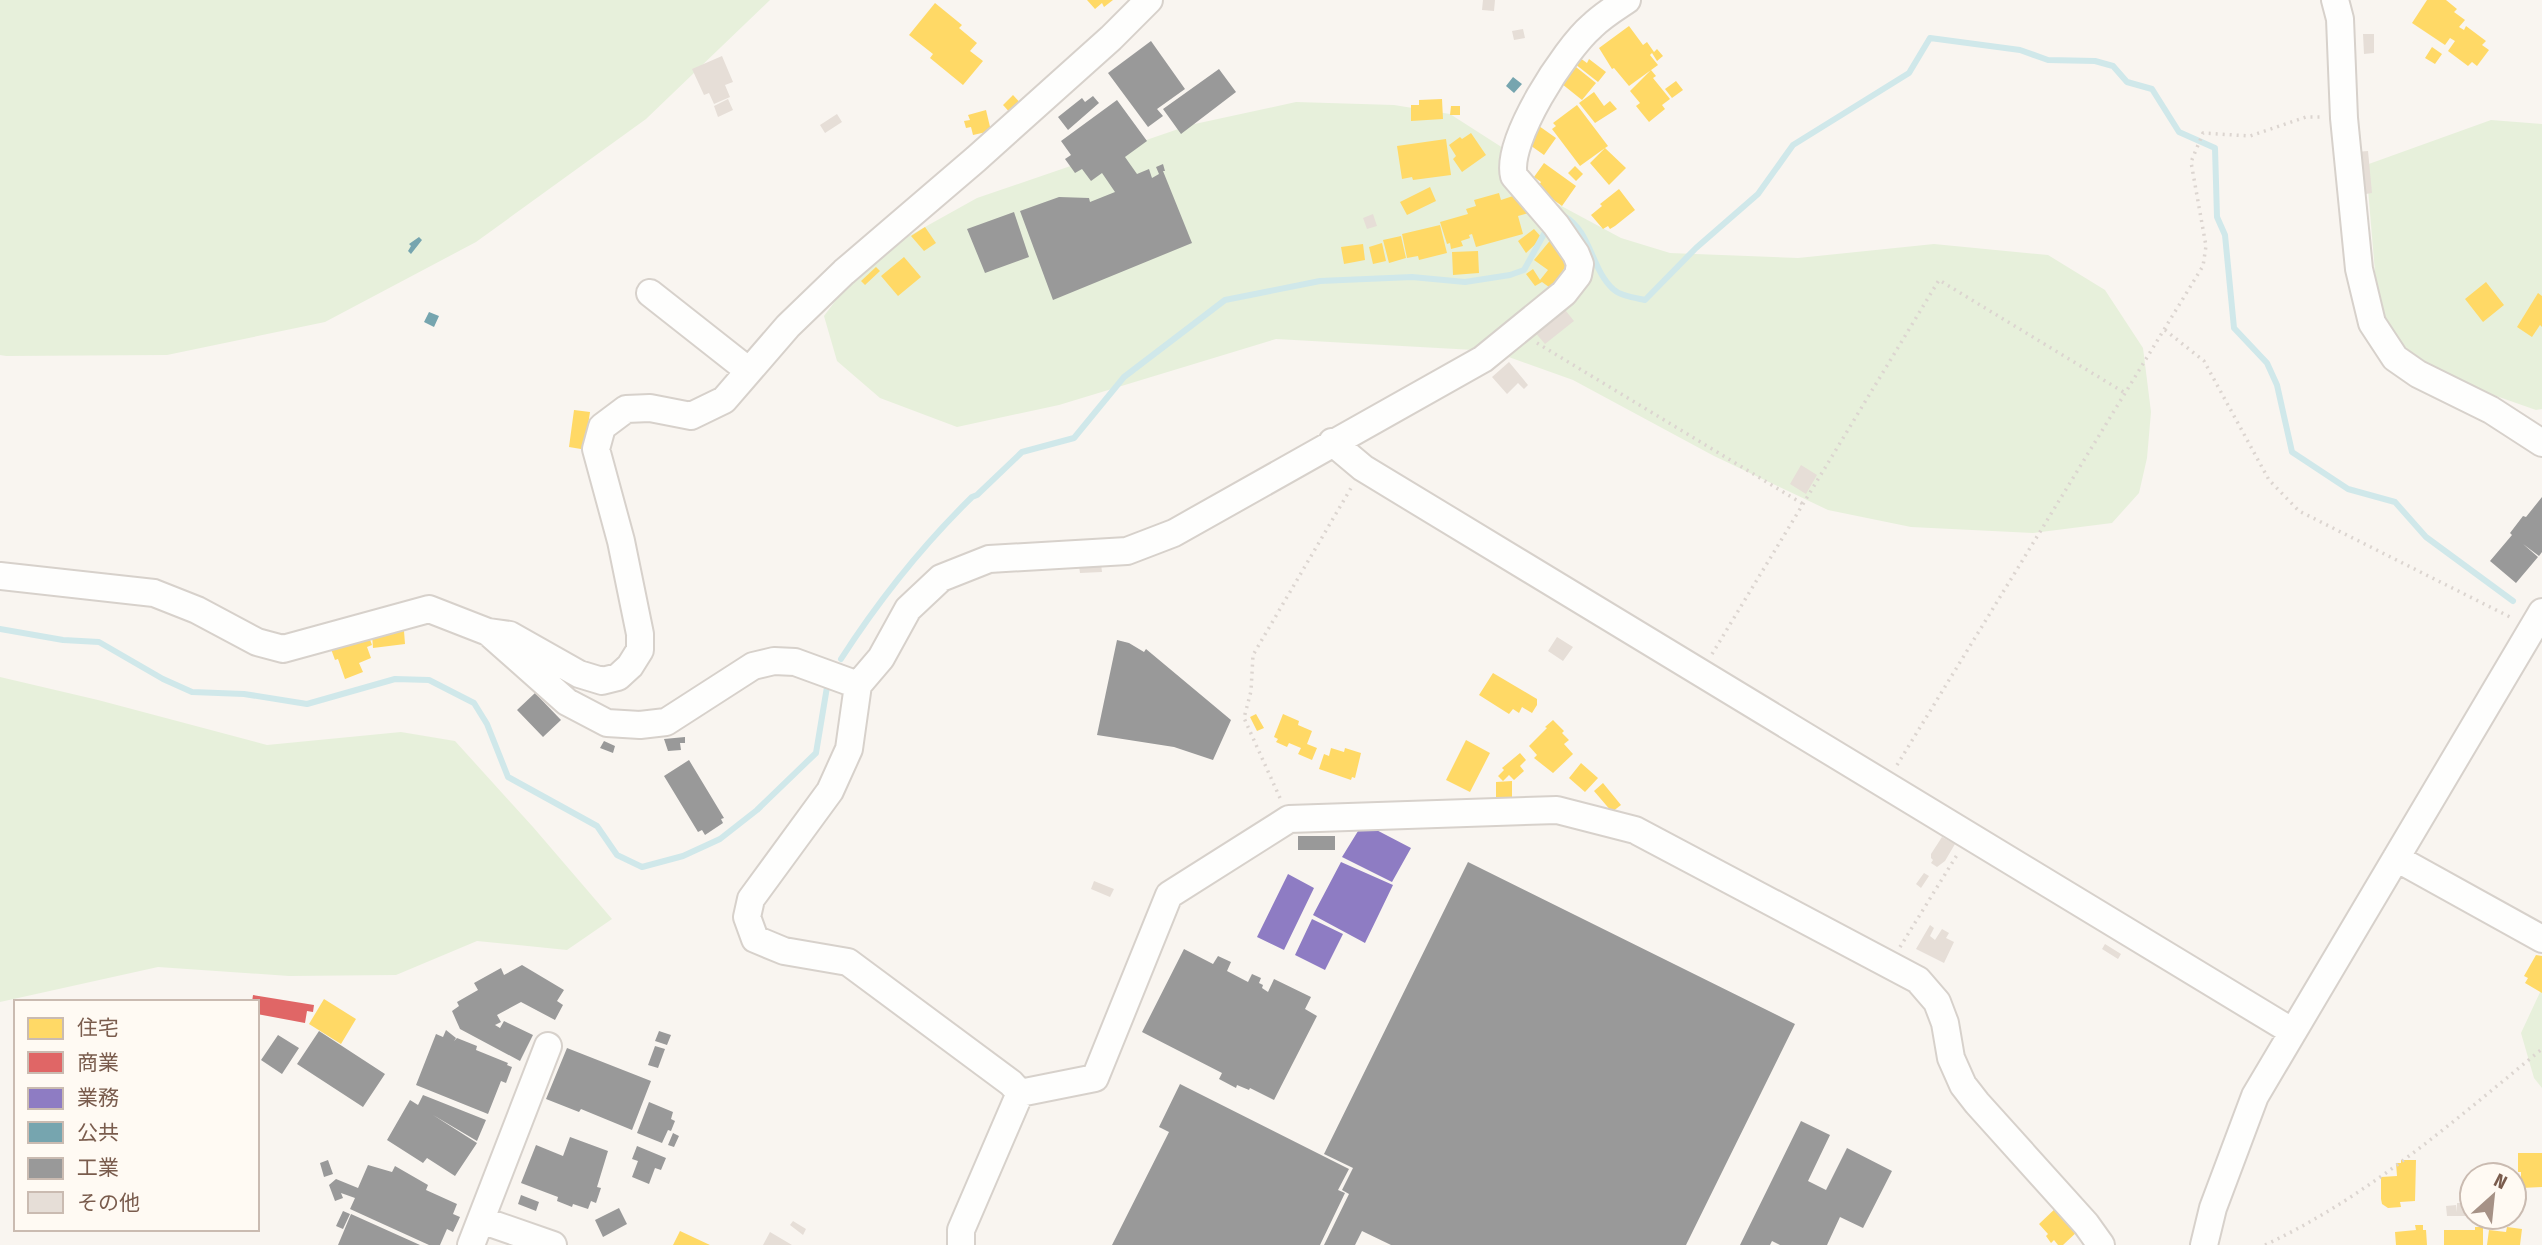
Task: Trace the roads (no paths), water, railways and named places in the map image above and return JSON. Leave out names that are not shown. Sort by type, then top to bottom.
[{"type":"street","points":[[0,576],[153,593],[197,610],[257,642],[283,649],[429,609],[488,632],[510,635],[579,674],[603,681],[618,677],[630,666],[640,650],[640,634],[621,541],[596,449],[602,427],[626,409],[650,408],[691,416],[724,400],[788,326],[844,272],[1018,122],[1149,0]]},
{"type":"street","points":[[1020,1093],[848,962],[785,951],[755,939],[747,917],[751,899],[830,791],[849,749],[858,685],[881,658],[908,609],[941,579],[989,559],[1127,551],[1174,533],[1483,359],[1564,293],[1578,275],[1580,264],[1576,254],[1556,225],[1514,176],[1511,168],[1520,135],[1553,72],[1590,27],[1627,0]]},
{"type":"street","points":[[2334,0],[2340,19],[2344,118],[2359,269],[2372,323],[2395,358],[2418,374],[2491,410],[2542,443]]},
{"type":"street","points":[[649,293],[749,371]]},
{"type":"street","points":[[1332,442],[1363,468],[2293,1032]]},
{"type":"street","points":[[2204,1245],[2213,1208],[2255,1096],[2538,620]]},
{"type":"street","points":[[488,632],[567,702],[607,723],[640,725],[666,722],[753,666],[775,662],[795,662],[858,685]]},
{"type":"street","points":[[1020,1093],[1094,1078],[1169,895],[1289,819],[1557,810],[1635,830],[1918,980],[1937,1002],[1945,1023],[1951,1058],[1963,1085],[1977,1104],[2086,1224],[2101,1245]]},
{"type":"street","points":[[2396,858],[2542,939]]},
{"type":"street","points":[[471,1245],[548,1046]]},
{"type":"street","points":[[961,1245],[961,1230],[1020,1093]]},
{"type":"street","points":[[481,1220],[553,1245]]},
{"type":"waterway","points":[[1564,216],[1580,231],[1600,271],[1613,289],[1645,300],[1696,248],[1758,194],[1793,145],[1909,73],[1930,38],[2020,50],[2048,60],[2095,61],[2113,66],[2127,82],[2152,89],[2179,132],[2215,148],[2217,217],[2225,235],[2234,328],[2267,363],[2277,385],[2292,452],[2348,489],[2395,502],[2426,537],[2513,601]]},
{"type":"waterway","points":[[841,659],[902,574],[972,497],[1022,452],[1074,438],[1124,377],[1225,300],[1320,281],[1412,277],[1465,282],[1510,275],[1524,270],[1544,234]]},
{"type":"waterway","points":[[0,629],[63,640],[99,642],[163,679],[192,692],[244,694],[307,704],[395,679],[429,680],[474,703],[487,724],[508,777],[597,826],[617,855],[642,867],[683,856],[720,839],[757,810],[816,753],[828,681]]}]
